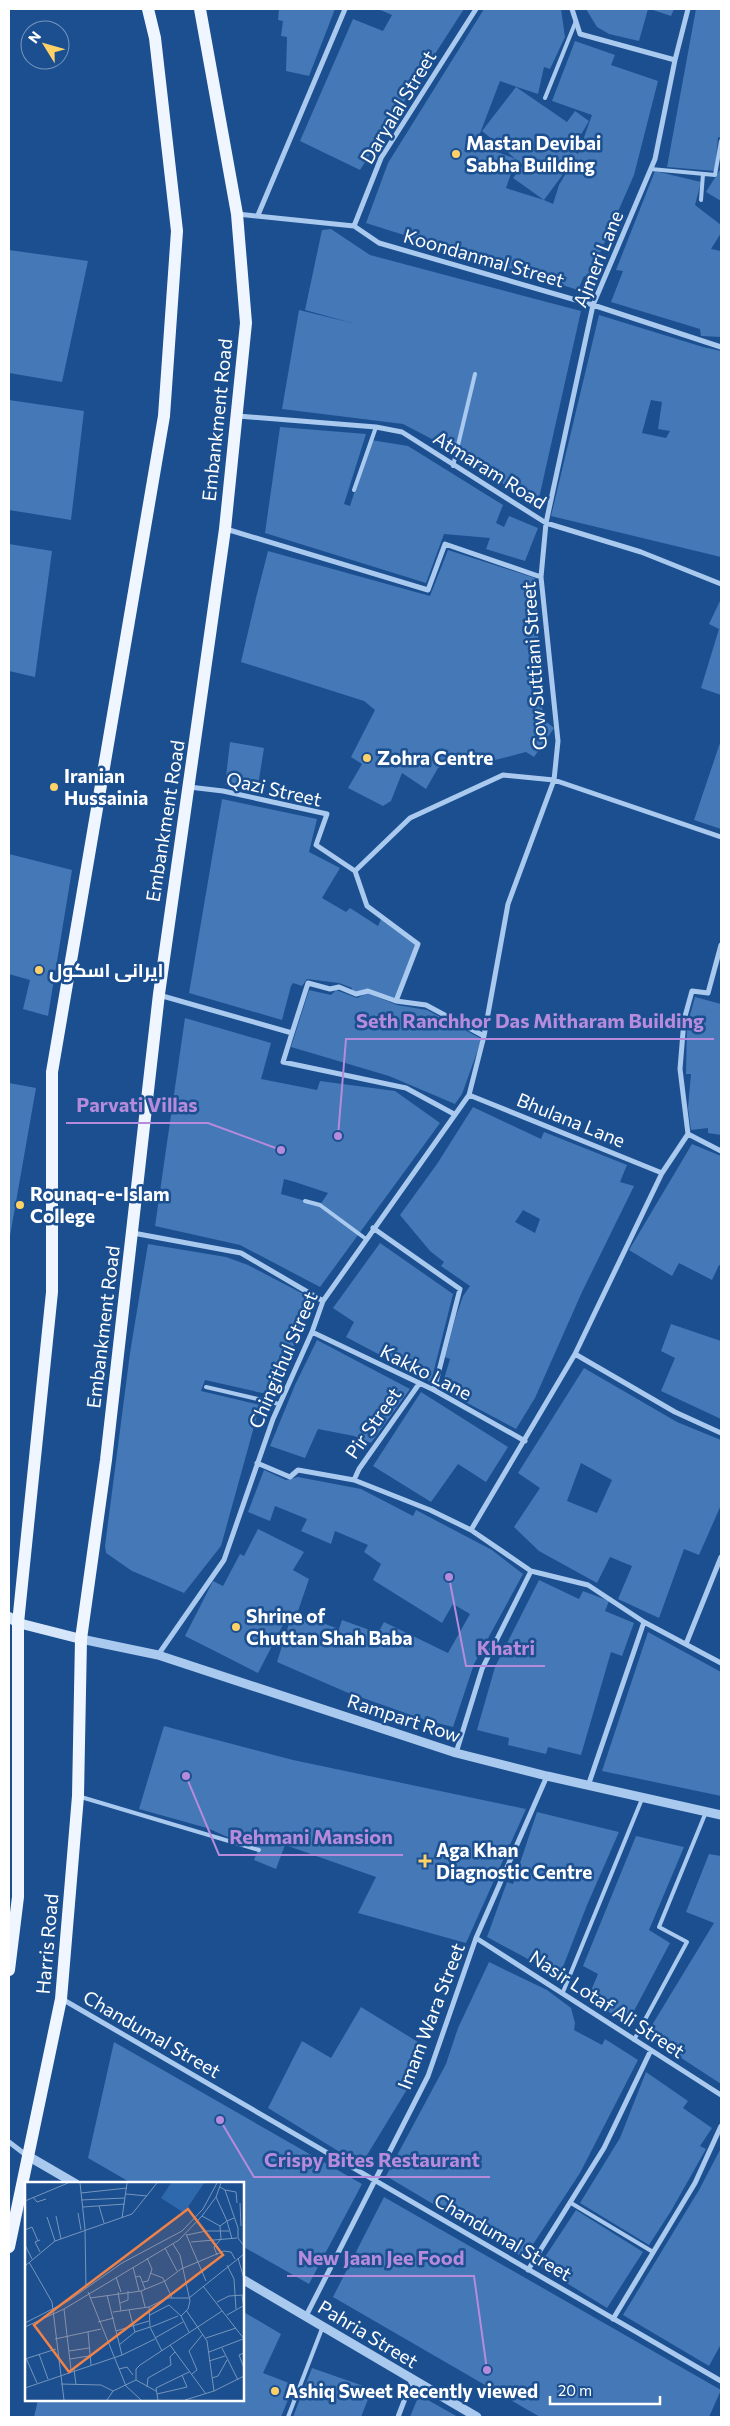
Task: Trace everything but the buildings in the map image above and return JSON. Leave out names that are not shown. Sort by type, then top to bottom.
[{"type":"main road","points":[[81,1639],[13,1620],[52,1292],[52,1072],[164,416],[177,231],[154,38],[148,9]]},
{"type":"main road","name":"Embankment Road","points":[[81,1639],[106,1460],[134,1233],[159,994],[225,529],[246,323],[237,214],[200,9]]},
{"type":"main road","name":"Harris Road","points":[[9,1970],[18,1897],[13,1620]]},
{"type":"main road","name":"Harris Road","points":[[9,2247],[61,1999],[78,1796],[81,1639]]},
{"type":"street","points":[[258,216],[345,9]]},
{"type":"street","name":"Daryalal Street","points":[[354,226],[381,158],[476,9]]},
{"type":"street","points":[[572,9],[580,34],[675,60]]},
{"type":"street","name":"Ajmeri Lane","points":[[546,523],[593,305],[655,160],[675,60],[688,9]]},
{"type":"street","name":"Koondanmal Street","points":[[237,214],[354,226],[379,243],[593,305],[721,348]]},
{"type":"street","name":"Atmaram Road","points":[[238,416],[376,427],[402,432],[546,523],[641,552],[721,584]]},
{"type":"street","name":"Gow Suttiani Street","points":[[469,1095],[484,1036],[508,904],[554,780],[558,741],[541,577],[546,523]]},
{"type":"street","points":[[225,529],[428,590],[445,544],[541,577]]},
{"type":"street","points":[[396,1000],[418,944],[367,906],[355,871],[410,818],[503,775],[554,780],[721,837]]},
{"type":"street","name":"Qazi Street","points":[[189,787],[223,792],[327,814],[316,844],[355,871]]},
{"type":"street","points":[[471,1530],[575,1354],[662,1173],[688,1134],[680,1069],[684,1020],[692,991],[708,993],[721,945]]},
{"type":"street","points":[[454,1114],[406,1088],[283,1062],[308,983],[330,989],[339,987],[356,994],[368,991],[396,1000],[426,1006],[484,1036]]},
{"type":"street","points":[[159,994],[292,1033]]},
{"type":"street","name":"Chingithul Street","points":[[158,1655],[224,1560],[279,1404],[312,1332],[322,1301],[469,1095]]},
{"type":"street","name":"Bhulana Lane","points":[[469,1095],[662,1173]]},
{"type":"street","points":[[688,1134],[721,1151]]},
{"type":"street","points":[[373,1228],[460,1289],[434,1390]]},
{"type":"street","points":[[134,1233],[241,1253],[322,1301]]},
{"type":"street","name":"Kakko Lane","points":[[312,1332],[434,1390],[525,1441]]},
{"type":"street","points":[[575,1354],[675,1412],[721,1432]]},
{"type":"street","name":"Pir Street","points":[[354,1480],[359,1469],[419,1384]]},
{"type":"street","points":[[258,1463],[290,1477],[298,1470],[354,1480],[430,1510],[471,1530],[531,1571],[588,1584],[644,1622],[721,1663]]},
{"type":"street","points":[[686,1644],[721,1557]]},
{"type":"street","points":[[456,1753],[482,1668],[531,1571]]},
{"type":"street","points":[[588,1786],[644,1622]]},
{"type":"street","name":"Rampart Row","points":[[81,1639],[158,1655],[456,1753],[588,1786],[721,1815]]},
{"type":"street","name":"Imam Wara Street","points":[[306,2316],[428,2076],[476,1938],[547,1776]]},
{"type":"street","name":"Nasir Lotaf Ali Street","points":[[476,1938],[721,2095]]},
{"type":"street","name":"Chandumal Street","points":[[61,1999],[721,2381]]},
{"type":"street","points":[[528,2270],[604,2148],[651,2050]]},
{"type":"street","points":[[613,2319],[695,2183],[721,2126]]},
{"type":"street","points":[[9,2142],[28,2156],[73,2182]]},
{"type":"street","name":"Pahria Street","points":[[244,2280],[477,2417]]},
{"type":"street","points":[[398,2417],[412,2380]]},
{"type":"lane","points":[[546,98],[576,20]]},
{"type":"lane","points":[[651,169],[716,175],[721,141]]},
{"type":"lane","points":[[701,200],[703,174]]},
{"type":"lane","points":[[453,466],[475,374]]},
{"type":"lane","points":[[354,490],[376,427]]},
{"type":"lane","points":[[305,1201],[320,1205],[366,1239]]},
{"type":"lane","points":[[206,1387],[279,1404]]},
{"type":"lane","points":[[78,1796],[259,1850]]},
{"type":"lane","points":[[563,1992],[643,1797]]},
{"type":"lane","points":[[634,2040],[687,1942],[659,1927],[706,1811]]},
{"type":"lane","points":[[571,2202],[653,2252]]},
{"type":"lane","points":[[288,2417],[324,2326]]},
{"type":"place","name":"Mastan Devibai Sabha Building","points":[[456,154]]},
{"type":"place","name":"Zohra Centre","points":[[367,758]]},
{"type":"place","name":"Iranian Hussainia","points":[[54,787]]},
{"type":"place","name":"ایرانی اسکول","points":[[39,970]]},
{"type":"place","name":"Seth Ranchhor Das Mitharam Building","points":[[338,1136]]},
{"type":"place","name":"Parvati Villas","points":[[281,1150]]},
{"type":"place","name":"Rounaq-e-Islam College","points":[[20,1205]]},
{"type":"place","name":"Khatri","points":[[449,1577]]},
{"type":"place","name":"Shrine of Chuttan Shah Baba","points":[[236,1627]]},
{"type":"place","name":"Rehmani Mansion","points":[[186,1776]]},
{"type":"place","name":"Aga Khan Diagnostic Centre","points":[[425,1861]]},
{"type":"place","name":"Crispy Bites Restaurant","points":[[220,2120]]},
{"type":"place","name":"New Jaan Jee Food","points":[[487,2370]]},
{"type":"place","name":"Ashiq Sweet Recently viewed","points":[[275,2391]]}]
